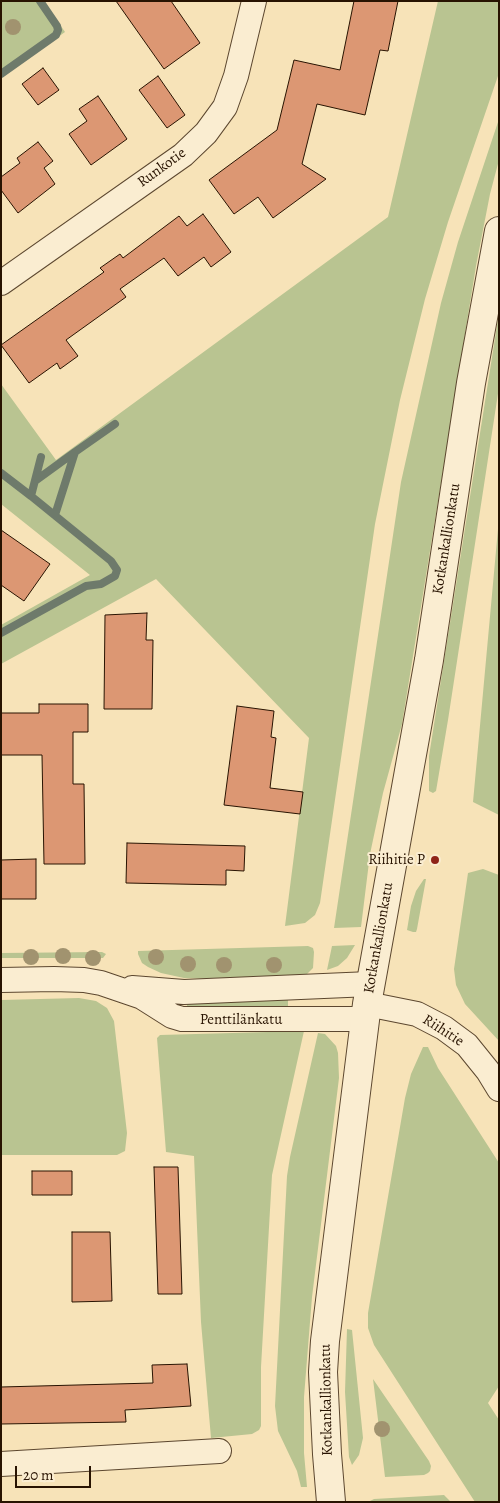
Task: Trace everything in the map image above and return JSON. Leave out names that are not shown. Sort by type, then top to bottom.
[{"type":"street","name":"Runkotie","points":[[1,283],[183,155],[206,133],[225,107],[236,76],[254,1]]},
{"type":"street","name":"Kotkankallionkatu","points":[[331,1502],[323,1372],[325,1341],[368,1002],[429,660],[471,382],[490,271],[499,231]]},
{"type":"street","name":"Penttilänkatu","points":[[1,980],[84,980],[133,993],[172,1016],[182,1019],[368,1002]]},
{"type":"street","name":"Penttilänkatu","points":[[133,993],[142,988],[368,1002]]},
{"type":"street","name":"Riihitie","points":[[368,1002],[417,1014],[444,1028],[467,1045],[488,1071],[499,1089]]},
{"type":"street","points":[[1,1464],[219,1451]]},
{"type":"green space","points":[[1,1],[44,1],[65,32],[1,78]]},
{"type":"green space","points":[[438,1],[499,1],[499,73],[448,222],[425,299],[400,400],[375,524],[320,903],[315,915],[305,923],[285,926],[309,738],[156,579],[1,664],[1,625],[90,575],[1,504],[1,384],[56,460],[388,217]]},
{"type":"green space","points":[[499,119],[499,160],[490,194],[476,266],[402,724],[383,793],[370,854],[361,927],[334,928],[401,482],[441,303],[458,242]]},
{"type":"green space","points":[[499,313],[499,387],[448,720],[436,791],[433,793],[429,791],[429,756]]},
{"type":"green space","points":[[499,518],[499,815],[473,802]]},
{"type":"green space","points":[[483,869],[499,875],[499,1041],[465,1004],[456,985],[454,969],[468,873]]},
{"type":"green space","points":[[424,879],[426,879],[417,929],[416,932],[413,932],[407,930],[411,906],[416,891]]},
{"type":"green space","points":[[355,945],[347,958],[338,966],[327,970],[332,946]]},
{"type":"green space","points":[[308,946],[313,948],[314,952],[313,968],[305,976],[238,980],[184,978],[161,973],[142,963],[138,954],[138,951]]},
{"type":"green space","points":[[102,952],[106,954],[103,958],[1,958],[1,953]]},
{"type":"green space","points":[[79,998],[96,1001],[107,1008],[114,1021],[127,1133],[125,1151],[117,1155],[1,1155],[1,1000]]},
{"type":"green space","points":[[288,1000],[288,1009],[188,1008],[187,1006],[192,1001]]},
{"type":"green space","points":[[304,1031],[272,1175],[261,1367],[261,1426],[259,1430],[252,1434],[211,1438],[201,1322],[194,1156],[166,1152],[157,1038],[160,1035]]},
{"type":"green space","points":[[318,1033],[325,1034],[336,1046],[339,1078],[312,1297],[304,1397],[304,1453],[307,1487],[301,1487],[297,1471],[278,1431],[275,1406],[287,1176]]},
{"type":"green space","points":[[423,1047],[428,1047],[438,1068],[499,1163],[499,1386],[488,1403],[499,1420],[499,1502],[475,1502],[374,1345],[368,1328],[368,1313],[405,1098],[411,1074]]},
{"type":"green space","points":[[347,1329],[352,1330],[363,1438],[359,1455],[352,1465],[349,1457],[345,1392]]},
{"type":"green space","points":[[373,1379],[429,1461],[431,1466],[428,1473],[424,1475],[385,1477]]},
{"type":"green space","points":[[444,1495],[451,1502],[370,1501],[374,1499]]},
{"type":"building","points":[[116,1],[171,1],[200,43],[164,69]]},
{"type":"building","points":[[354,1],[398,1],[388,51],[380,50],[365,115],[317,104],[302,164],[326,179],[273,218],[258,197],[234,214],[209,180],[277,130],[294,60],[340,70]]},
{"type":"building","points":[[43,68],[59,90],[38,105],[22,84]]},
{"type":"building","points":[[158,76],[185,115],[167,128],[139,90]]},
{"type":"building","points":[[98,96],[127,139],[91,165],[69,134],[87,121],[79,109]]},
{"type":"building","points":[[38,142],[53,161],[44,168],[55,184],[18,213],[1,190],[1,177],[20,163],[17,158]]},
{"type":"building","points":[[203,214],[231,252],[211,267],[204,257],[178,276],[164,258],[120,289],[126,297],[66,340],[78,356],[60,369],[57,363],[29,383],[1,345],[104,272],[100,268],[120,254],[123,258],[179,216],[187,226]]},
{"type":"building","points":[[1,530],[50,564],[24,601],[1,585]]},
{"type":"building","points":[[147,613],[146,640],[153,640],[152,709],[104,709],[105,615]]},
{"type":"building","points":[[39,704],[88,704],[88,732],[73,732],[73,784],[84,784],[85,864],[44,864],[42,755],[1,755],[1,713],[39,713]]},
{"type":"building","points":[[237,706],[274,711],[271,737],[276,738],[270,788],[303,792],[300,814],[224,805]]},
{"type":"building","points":[[127,843],[245,846],[244,871],[226,870],[226,885],[126,883]]},
{"type":"building","points":[[36,859],[36,899],[1,899],[1,860]]},
{"type":"building","points":[[154,1167],[178,1167],[182,1294],[158,1294]]},
{"type":"building","points":[[32,1171],[72,1171],[72,1195],[32,1195]]},
{"type":"building","points":[[72,1232],[110,1232],[112,1301],[72,1302]]},
{"type":"building","points":[[187,1364],[191,1406],[125,1410],[126,1422],[1,1424],[1,1387],[153,1383],[152,1365]]},
{"type":"waterway","points":[[1,74],[56,35],[57,26],[40,1]]},
{"type":"waterway","points":[[55,515],[75,452],[115,424]]},
{"type":"waterway","points":[[35,481],[75,452]]},
{"type":"waterway","points":[[1,633],[86,586],[101,584],[115,576],[117,570],[111,561],[31,496],[41,457]]},
{"type":"waterway","points":[[1,473],[31,496]]},
{"type":"place","name":"Riihitie P","points":[[435,860]]}]
